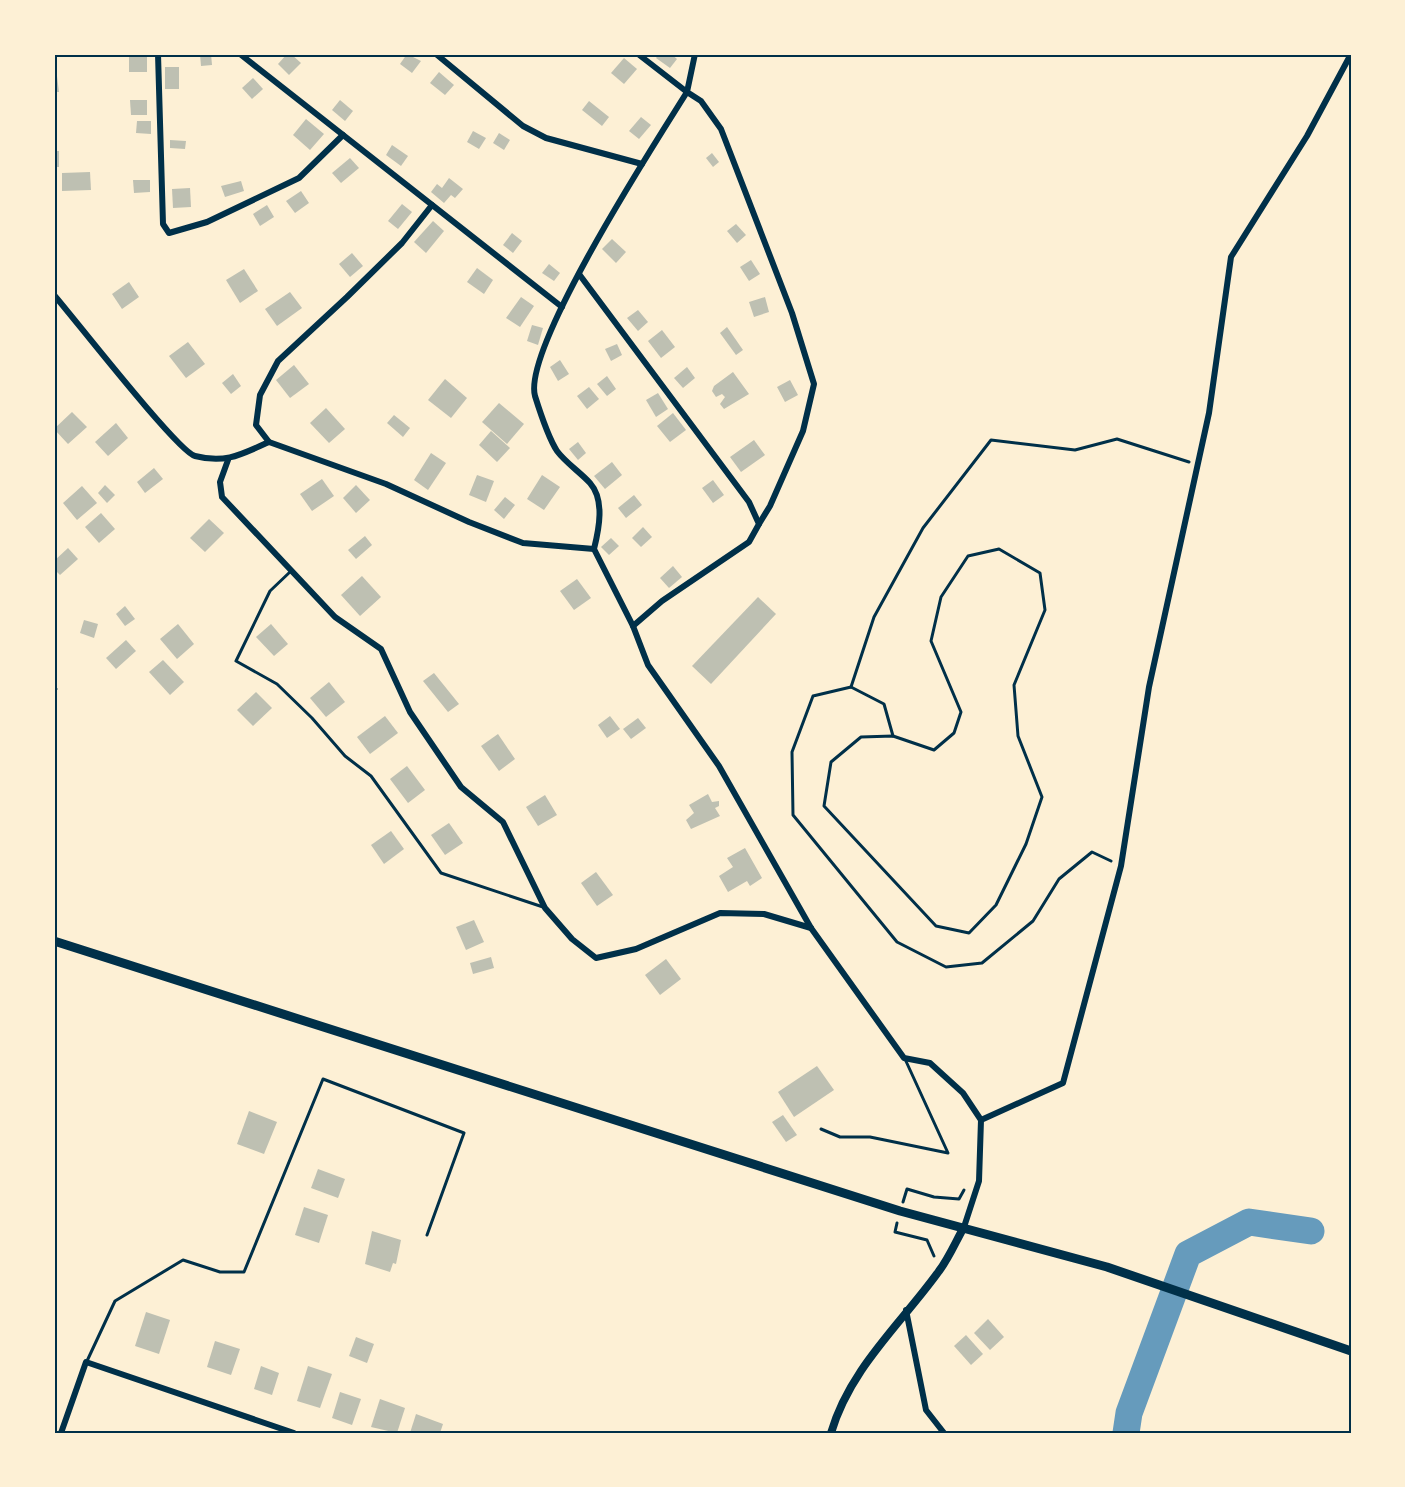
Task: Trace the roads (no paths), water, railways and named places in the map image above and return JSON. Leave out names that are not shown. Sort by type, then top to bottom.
[{"type":"main road","points":[[54,941],[900,1211],[1107,1267],[1351,1351]]},
{"type":"street","points":[[158,54],[163,224],[169,233],[207,222],[298,178],[343,135]]},
{"type":"street","points":[[240,54],[562,307]]},
{"type":"street","points":[[436,54],[523,126],[546,138],[642,164]]},
{"type":"street","points":[[633,626],[662,601],[749,542],[770,506],[803,431],[814,384],[792,313],[721,129],[701,101],[638,54]]},
{"type":"street","points":[[695,54],[687,92],[616,204],[562,307],[542,354],[534,393],[557,450],[592,486],[601,520],[594,549],[633,626],[648,665],[719,766],[811,928],[904,1058],[930,1063],[963,1093],[981,1120],[979,1181],[964,1227],[940,1270],[876,1348],[849,1391],[831,1433]]},
{"type":"street","points":[[981,1120],[1063,1083],[1121,866],[1149,687],[1209,413],[1231,257],[1307,136],[1351,54]]},
{"type":"street","points":[[432,205],[386,258],[278,361],[260,395],[256,425],[269,442],[386,484],[469,522],[523,543],[594,549]]},
{"type":"street","points":[[579,274],[749,502],[759,524]]},
{"type":"street","points":[[54,295],[163,428],[193,456],[228,460],[269,442]]},
{"type":"street","points":[[228,460],[220,482],[222,498],[334,617],[381,649],[410,712],[461,787],[502,822],[545,908],[572,939],[597,958],[636,950],[720,913],[764,914],[811,928]]},
{"type":"street","points":[[906,1310],[926,1410],[944,1433]]},
{"type":"street","points":[[61,1433],[87,1362],[294,1433]]},
{"type":"lane","points":[[291,571],[270,591],[236,662],[277,684],[312,718],[345,756],[371,776],[441,873],[545,908]]},
{"type":"lane","points":[[821,1129],[840,1137],[870,1137],[948,1153],[904,1058]]},
{"type":"lane","points":[[87,1362],[115,1301],[183,1260],[220,1272],[244,1272],[323,1079],[464,1133],[427,1235]]},
{"type":"waterway","points":[[1126,1433],[1129,1413],[1188,1254],[1249,1222],[1311,1231]]}]
